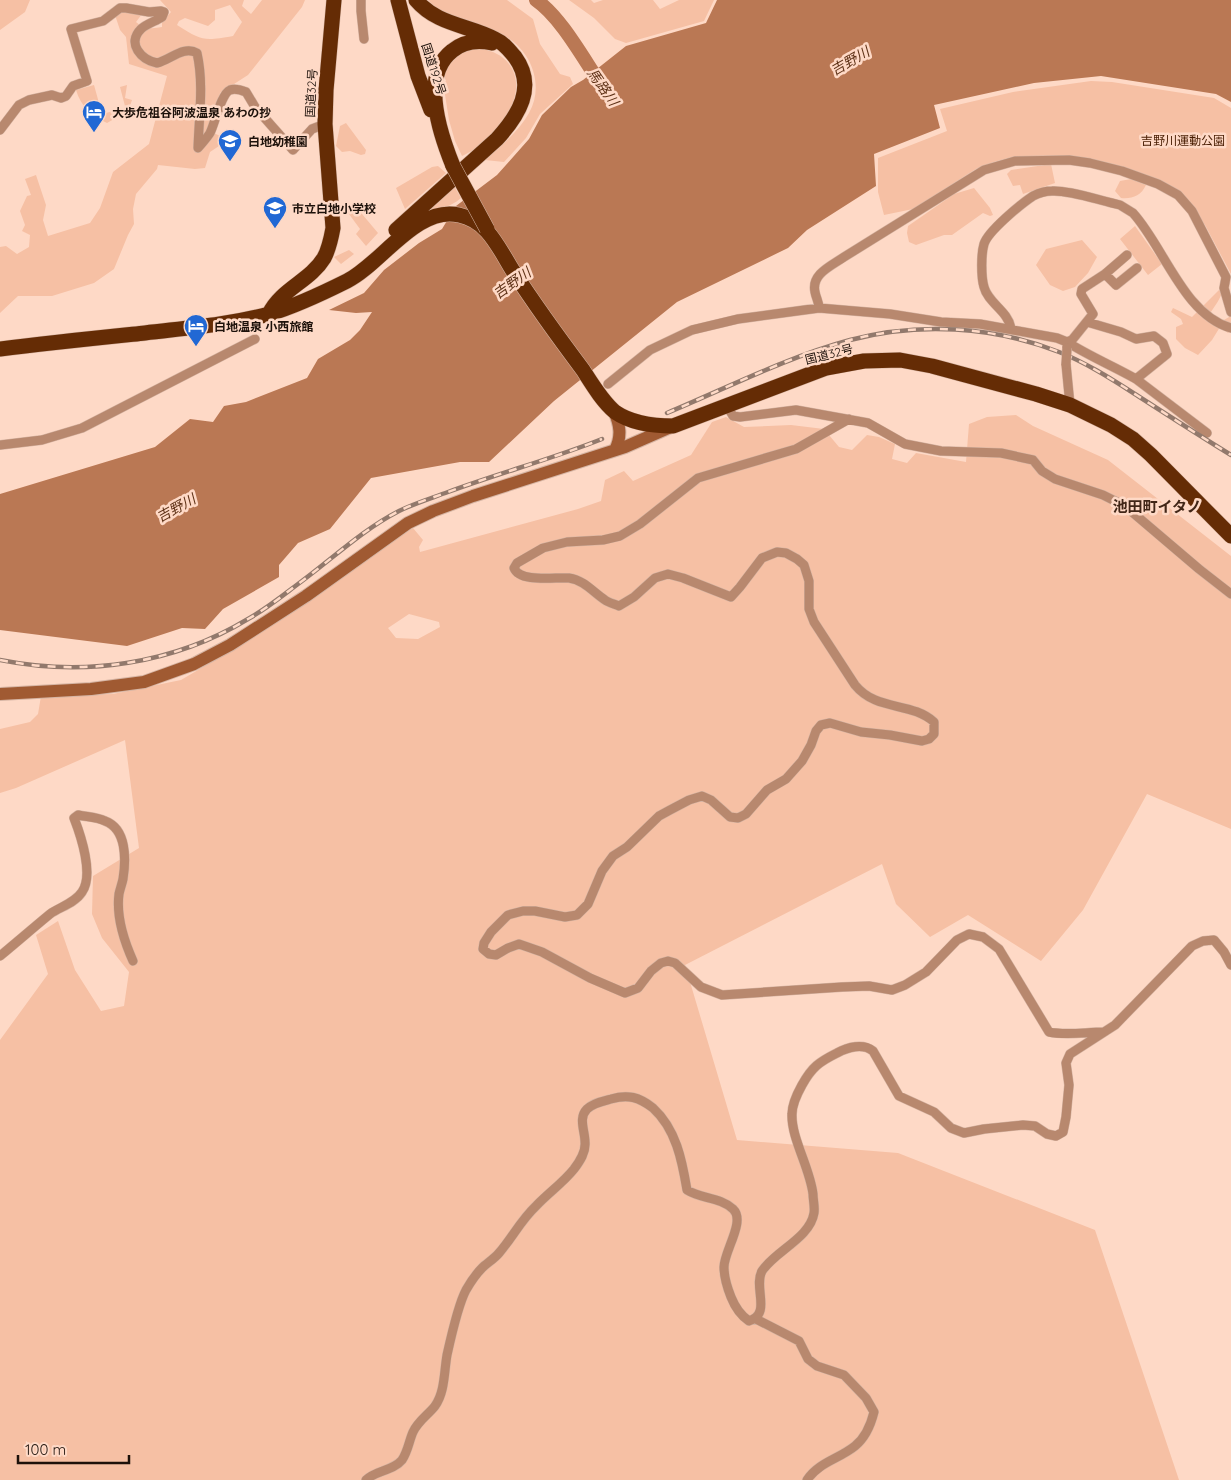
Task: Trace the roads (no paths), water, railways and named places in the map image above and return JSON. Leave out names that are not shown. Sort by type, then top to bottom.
[{"type":"highway","name":"国道32号","points":[[269,314],[282,295],[312,272],[324,259],[330,244],[333,228],[325,124],[334,0]]},
{"type":"highway","name":"国道192号","points":[[398,0],[418,76],[445,147]]},
{"type":"highway","name":"国道32号","points":[[324,291],[348,273],[497,139],[522,105],[525,86],[520,65],[504,44],[497,39],[448,22],[429,11],[416,0]]},
{"type":"highway","points":[[405,25],[410,20],[429,11]]},
{"type":"highway","name":"国道32号","points":[[509,50],[494,43],[476,41],[465,43],[455,48],[440,63],[434,83],[437,113],[445,147],[453,166],[487,229],[521,283],[599,393],[626,422],[673,426],[826,368],[864,361],[900,360],[932,366],[1070,405],[1111,424],[1133,439],[1151,455],[1231,536]]},
{"type":"highway","name":"国道32号","points":[[0,349],[207,326],[269,314],[350,280],[416,226],[442,214],[455,214],[469,218],[487,229]]},
{"type":"street","points":[[361,0],[364,39]]},
{"type":"street","points":[[0,130],[19,105],[30,100],[52,95],[61,98],[66,96],[73,86],[87,81],[71,28],[103,21],[120,8],[164,12],[162,17],[141,28],[137,36],[136,48],[145,59],[157,63],[185,50],[197,53],[201,71],[198,148],[210,134],[222,101],[230,90],[237,89],[246,92],[255,107],[293,150],[312,130],[325,124]]},
{"type":"street","points":[[819,308],[815,292],[815,280],[822,272],[844,257],[984,170],[1015,161],[1046,159],[1069,160],[1106,167],[1158,184],[1178,195],[1192,211],[1226,277],[1224,288],[1231,312]]},
{"type":"street","points":[[1011,328],[1008,318],[986,292],[984,286],[982,274],[984,245],[987,237],[1032,197],[1052,191],[1120,205],[1134,213],[1192,302],[1208,316],[1231,328]]},
{"type":"street","points":[[1070,405],[1066,364],[1067,345],[1093,314],[1081,294],[1082,289],[1105,274],[1127,255]]},
{"type":"street","points":[[1105,274],[1116,285],[1137,268]]},
{"type":"street","points":[[608,384],[650,350],[692,330],[738,319],[819,308],[890,314],[941,322],[980,324],[1011,328],[1057,338],[1090,357],[1136,379],[1208,433]]},
{"type":"street","points":[[1087,322],[1121,332],[1136,339],[1154,336],[1164,343],[1167,354],[1136,379]]},
{"type":"street","points":[[0,445],[42,440],[82,428],[255,339]]},
{"type":"street","points":[[727,406],[734,416],[740,417],[796,410],[868,423],[905,444],[941,451],[1001,453],[1033,460],[1042,472],[1054,479],[1103,495],[1125,506],[1231,594]]},
{"type":"street","points":[[848,419],[796,450],[698,478],[640,524],[620,536],[602,540],[567,542],[544,548],[517,563],[514,568],[516,573],[521,576],[570,578],[581,581],[607,601],[620,606],[634,597],[655,578],[668,574],[731,597],[762,558],[776,552],[786,552],[804,565],[808,581],[809,609],[814,622],[859,690],[873,700],[920,713],[929,718],[934,722],[934,734],[929,739],[922,741],[861,732],[830,724],[821,725],[816,731],[812,745],[802,761],[786,779],[767,790],[746,814],[738,818],[730,818],[711,800],[702,796],[670,810],[659,816],[626,848],[613,856],[602,871],[588,904],[577,915],[565,917],[535,911],[508,914],[491,932],[484,943],[483,949],[489,954],[496,955],[519,944],[542,952],[590,978],[625,993],[638,988],[651,971],[661,963],[668,961],[675,963],[701,988],[722,995],[869,986],[892,990],[906,985],[926,972],[957,940],[969,934],[983,936],[999,949],[1049,1032],[1059,1034],[1104,1032]]},
{"type":"street","points":[[615,450],[626,422]]},
{"type":"street","points":[[0,694],[91,689],[144,682],[194,664],[230,645],[298,601],[408,523],[449,505],[643,440],[673,426]]},
{"type":"street","points":[[0,956],[52,912],[75,899],[83,892],[87,876],[81,835],[74,818],[78,815],[106,821],[114,827],[120,836],[125,857],[123,879],[119,894],[119,911],[125,944],[133,961]]},
{"type":"street","points":[[366,1480],[372,1475],[391,1468],[402,1459],[412,1433],[419,1422],[435,1406],[442,1393],[448,1354],[466,1290],[481,1269],[498,1253],[518,1224],[574,1169],[582,1156],[586,1143],[582,1124],[583,1116],[587,1110],[597,1103],[621,1096],[630,1096],[639,1098],[651,1107],[668,1124],[676,1142],[687,1190],[719,1200],[734,1209],[737,1215],[737,1225],[726,1256],[724,1267],[726,1284],[741,1316],[750,1321],[756,1319],[760,1314],[759,1276],[765,1266],[806,1231],[812,1221],[814,1210],[811,1183],[793,1125],[792,1112],[797,1095],[810,1071],[821,1061],[842,1050],[867,1046],[873,1051],[899,1096],[934,1112],[951,1128],[964,1133],[1023,1125],[1035,1126],[1047,1134],[1056,1136],[1063,1132],[1066,1117],[1069,1085],[1066,1063],[1070,1054],[1115,1025],[1192,946],[1203,941],[1214,940],[1231,965]]},
{"type":"street","points":[[756,1319],[798,1342],[808,1359],[817,1366],[844,1375],[866,1398],[874,1412],[870,1424],[855,1446],[825,1462],[807,1480]]},
{"type":"water","name":"吉野川","points":[[717,0],[1231,0],[1231,102],[1216,94],[1101,76],[1034,83],[934,105],[940,128],[874,154],[876,186],[807,230],[788,248],[677,302],[554,401],[489,462],[460,462],[371,478],[330,529],[298,543],[279,565],[279,577],[223,609],[205,629],[182,628],[127,646],[0,630],[0,494],[155,447],[190,419],[213,422],[224,406],[246,402],[307,378],[318,359],[350,340],[360,330],[372,312],[356,313],[329,310],[364,293],[384,270],[419,243],[442,229],[456,206],[497,175],[529,139],[542,115],[571,87],[583,80],[626,46],[706,23]]},
{"type":"waterway","name":"馬路川","points":[[536,0],[563,28],[602,86]]},
{"type":"railway","points":[[667,413],[780,364],[850,340],[876,334],[929,329],[982,332],[1034,343],[1069,356],[1109,378],[1231,455]]},
{"type":"railway","points":[[0,660],[32,665],[96,666],[128,663],[190,647],[220,634],[261,611],[359,536],[399,511],[467,485],[602,439]]},
{"type":"place","name":"大歩危祖谷阿波温泉 あわの抄","points":[[94,133]]},
{"type":"place","name":"白地幼稚園","points":[[230,162]]},
{"type":"place","name":"市立白地小学校","points":[[275,229]]},
{"type":"place","name":"白地温泉 小西旅館","points":[[196,347]]},
{"type":"district","name":"池田町イタノ","points":[[1157,506]]},
{"type":"park label","name":"吉野川運動公園","points":[[1183,140]]}]
